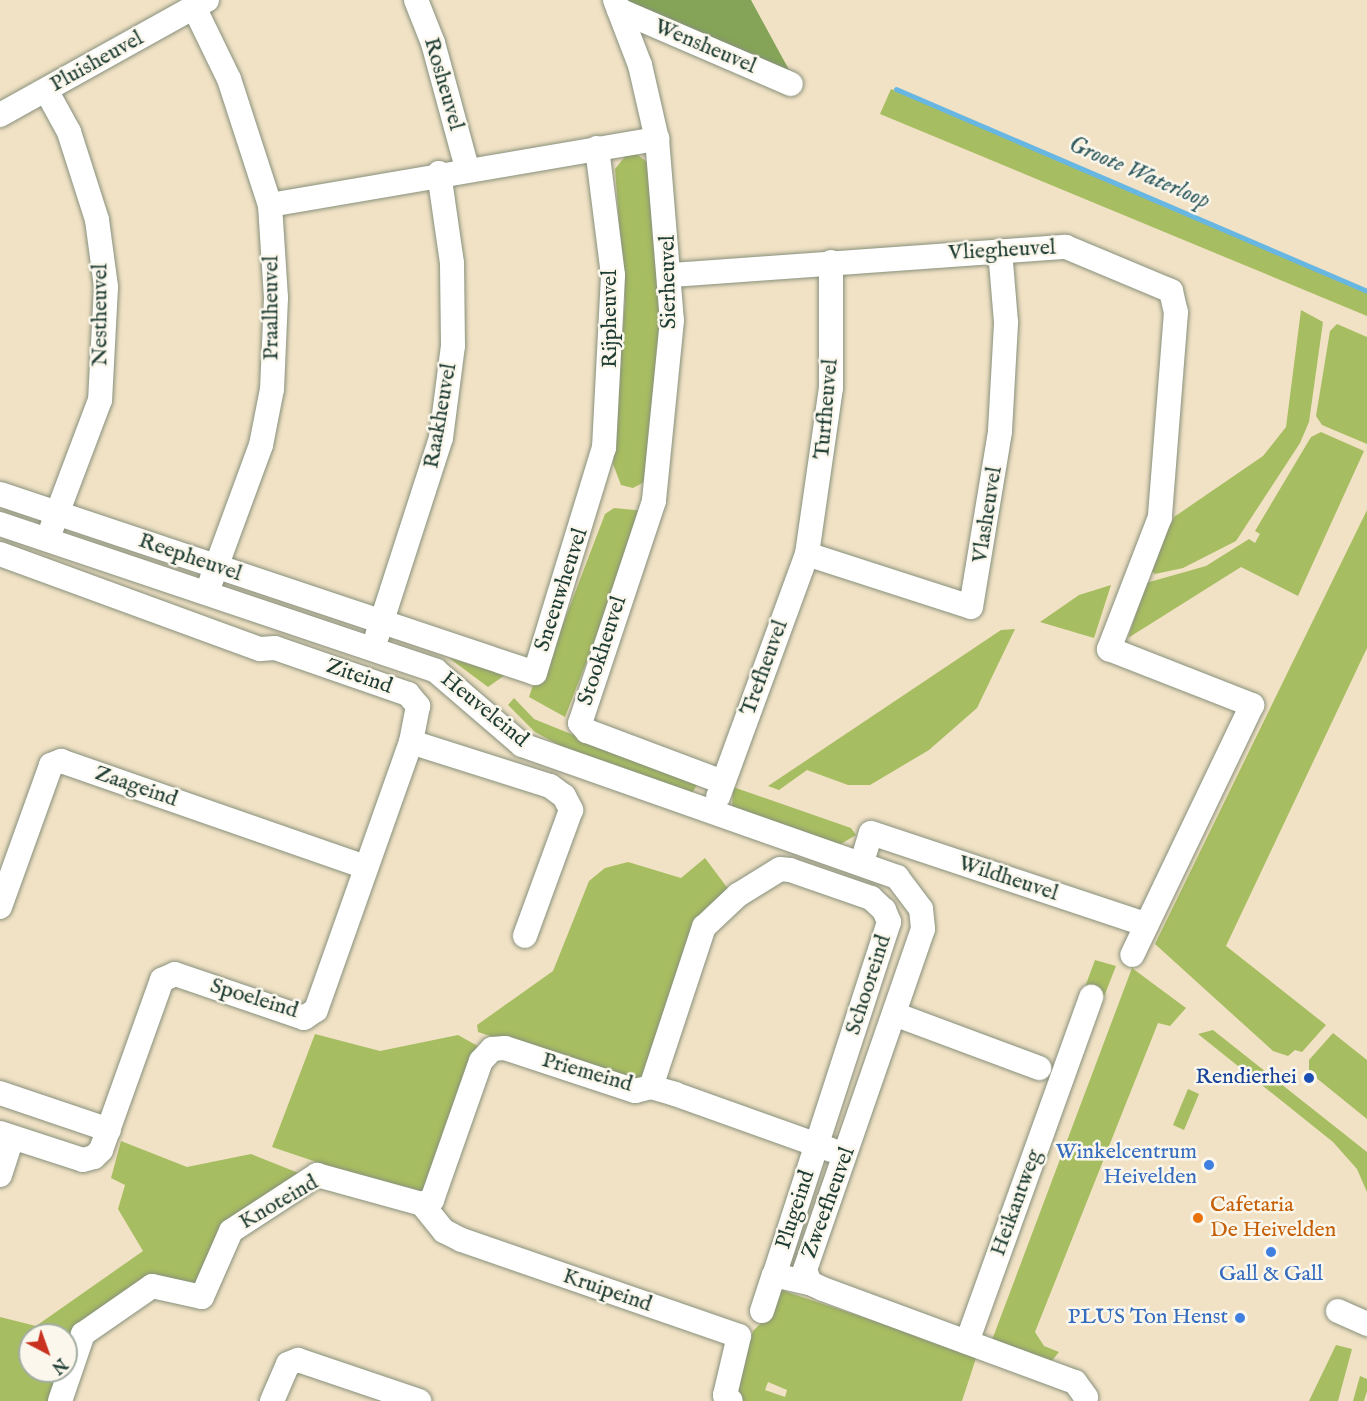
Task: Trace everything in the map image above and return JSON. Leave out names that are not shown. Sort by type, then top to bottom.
[{"type":"street","name":"Rosheuvel","points":[[416,0],[433,43],[466,168]]},
{"type":"street","name":"Pluisheuvel","points":[[0,115],[200,4]]},
{"type":"street","name":"Praalheuvel","points":[[193,624],[261,445],[272,389],[276,298],[270,205],[230,79],[200,4]]},
{"type":"street","name":"Sierheuvel","points":[[617,5],[640,65],[657,139],[672,275],[654,501]]},
{"type":"street","name":"Wensheuvel","points":[[617,5],[791,84]]},
{"type":"street","name":"Nestheuvel","points":[[46,90],[69,132],[97,220],[106,287],[100,400],[47,541]]},
{"type":"street","points":[[270,205],[466,168],[657,139]]},
{"type":"street","name":"Rijpheuvel","points":[[595,489],[613,359],[613,275],[597,148]]},
{"type":"street","name":"Raakheuvel","points":[[373,650],[441,438],[453,346],[452,263],[439,173]]},
{"type":"street","name":"Vliegheuvel","points":[[672,275],[1066,247],[1171,291],[1174,301],[1160,517],[1109,649],[1252,705],[1145,924]]},
{"type":"street","name":"Vlasheuvel","points":[[807,554],[971,607],[1000,431],[1006,322],[999,251]]},
{"type":"street","name":"Turfheuvel","points":[[807,554],[831,388],[831,262]]},
{"type":"street","name":"Sneeuwheuvel","points":[[381,622],[535,673],[595,489]]},
{"type":"street","name":"Reepheuvel","points":[[0,494],[381,622]]},
{"type":"street","name":"Stookheuvel","points":[[654,501],[580,723],[587,731],[723,782]]},
{"type":"street","name":"Heuveleind","points":[[0,524],[436,671],[522,745],[862,862],[897,877]]},
{"type":"street","name":"Ziteind","points":[[0,554],[193,624],[408,694],[418,706],[411,742]]},
{"type":"street","name":"Trefheuvel","points":[[723,782],[807,554]]},
{"type":"street","points":[[411,742],[550,786],[564,796],[571,810],[525,936]]},
{"type":"street","name":"Spoeleind","points":[[105,1140],[162,980],[175,974],[304,1018],[316,1010],[363,866],[411,742]]},
{"type":"street","name":"Zaageind","points":[[0,907],[51,765],[61,761],[363,866]]},
{"type":"street","points":[[713,811],[723,782]]},
{"type":"street","name":"Wildheuvel","points":[[862,862],[872,833],[1145,924]]},
{"type":"street","name":"Schooreind","points":[[651,1087],[704,927],[715,913],[780,869],[871,898],[889,922],[817,1146]]},
{"type":"street","name":"Zweefheuvel","points":[[897,877],[921,909],[922,929],[805,1270],[810,1283],[976,1345]]},
{"type":"street","points":[[1132,955],[1145,924]]},
{"type":"street","name":"Heikantweg","points":[[976,1345],[1092,997]]},
{"type":"street","points":[[894,1014],[1039,1068]]},
{"type":"street","name":"Priemeind","points":[[422,1204],[432,1200],[481,1061],[492,1049],[505,1048],[635,1090],[651,1087],[846,1155]]},
{"type":"street","points":[[0,1093],[105,1140],[83,1160],[6,1136],[0,1175]]},
{"type":"street","name":"Plugeind","points":[[762,1311],[817,1146]]},
{"type":"street","name":"Knoteind","points":[[60,1401],[83,1334],[152,1286],[202,1298],[231,1231],[317,1175],[422,1204]]},
{"type":"street","name":"Kruipeind","points":[[422,1204],[444,1231],[462,1240],[739,1336],[725,1395],[731,1401]]},
{"type":"street","name":"Plugeind","points":[[774,1275],[810,1283]]},
{"type":"street","points":[[1338,1311],[1367,1324]]},
{"type":"street","points":[[976,1345],[1075,1382],[1086,1397]]},
{"type":"street","points":[[272,1401],[288,1364],[298,1360],[419,1401]]},
{"type":"green space","points":[[625,0],[751,0],[794,79]]},
{"type":"green space","points":[[891,89],[1367,293],[1367,316],[880,114]]},
{"type":"green space","points":[[627,154],[638,155],[653,167],[663,319],[648,480],[633,488],[621,485],[613,464],[625,300],[615,169]]},
{"type":"green space","points":[[1301,310],[1323,322],[1309,422],[1300,443],[1236,541],[1183,568],[1155,574],[1149,569],[1174,517],[1263,456],[1286,427]]},
{"type":"green space","points":[[1337,324],[1367,337],[1367,444],[1322,425],[1316,416],[1330,331]]},
{"type":"green space","points":[[1321,432],[1364,451],[1298,596],[1241,567],[1128,638],[1146,583],[1206,566],[1249,539],[1255,543],[1260,534],[1255,531],[1311,437]]},
{"type":"green space","points":[[614,508],[645,511],[565,717],[529,697],[534,682],[541,682],[605,514]]},
{"type":"green space","points":[[1367,510],[1367,648],[1226,946],[1326,1025],[1302,1052],[1295,1050],[1288,1056],[1273,1051],[1155,944]]},
{"type":"green space","points":[[1111,585],[1094,638],[1040,622],[1079,595]]},
{"type":"green space","points":[[1015,629],[977,708],[929,750],[870,785],[848,785],[807,770],[779,790],[768,786],[1001,630]]},
{"type":"green space","points":[[449,658],[505,675],[488,687]]},
{"type":"green space","points":[[514,698],[534,719],[697,785],[692,793],[568,750],[535,732],[508,705]]},
{"type":"green space","points":[[733,787],[851,828],[856,835],[839,845],[732,808]]},
{"type":"green space","points":[[705,858],[732,894],[649,1077],[637,1084],[478,1032],[477,1025],[553,971],[589,881],[605,868],[628,862],[681,878]]},
{"type":"green space","points":[[1095,960],[1116,966],[1063,1101],[1045,1094]]},
{"type":"green space","points":[[1132,968],[1186,1008],[1170,1026],[1158,1023],[1035,1332],[1044,1346],[1059,1352],[1050,1363],[992,1340]]},
{"type":"green space","points":[[1213,1030],[1367,1152],[1367,1192],[1357,1169],[1333,1142],[1198,1034]]},
{"type":"green space","points":[[1333,1033],[1367,1060],[1367,1119],[1309,1072],[1309,1060]]},
{"type":"green space","points":[[315,1034],[380,1051],[458,1035],[483,1049],[420,1197],[272,1147]]},
{"type":"green space","points":[[1188,1089],[1199,1094],[1184,1130],[1173,1125]]},
{"type":"green space","points":[[121,1141],[187,1167],[251,1154],[306,1176],[221,1231],[198,1290],[152,1277],[78,1347],[78,1323],[40,1323],[143,1251],[118,1209],[125,1185],[111,1178]]},
{"type":"green space","points":[[778,1289],[977,1355],[962,1401],[735,1401],[733,1390],[753,1331],[764,1320]],"holes":[[[768,1382],[787,1390],[785,1397],[765,1390]]]},
{"type":"green space","points":[[0,1317],[24,1323],[18,1323],[18,1383],[57,1383],[50,1401],[0,1401]]},
{"type":"green space","points":[[1336,1345],[1352,1349],[1338,1401],[1309,1401]]},
{"type":"green space","points":[[1360,1376],[1367,1379],[1367,1391],[1364,1401],[1353,1401]]},
{"type":"waterway","name":"Groote Waterloop","points":[[896,89],[1367,291]]},
{"type":"place","name":"Rendierhei","points":[[1309,1078]]},
{"type":"place","name":"Winkelcentrum Heivelden","points":[[1209,1165]]},
{"type":"place","name":"Cafetaria De Heivelden","points":[[1198,1218]]},
{"type":"place","name":"Gall & Gall","points":[[1271,1252]]},
{"type":"place","name":"PLUS Ton Henst","points":[[1240,1318]]}]
